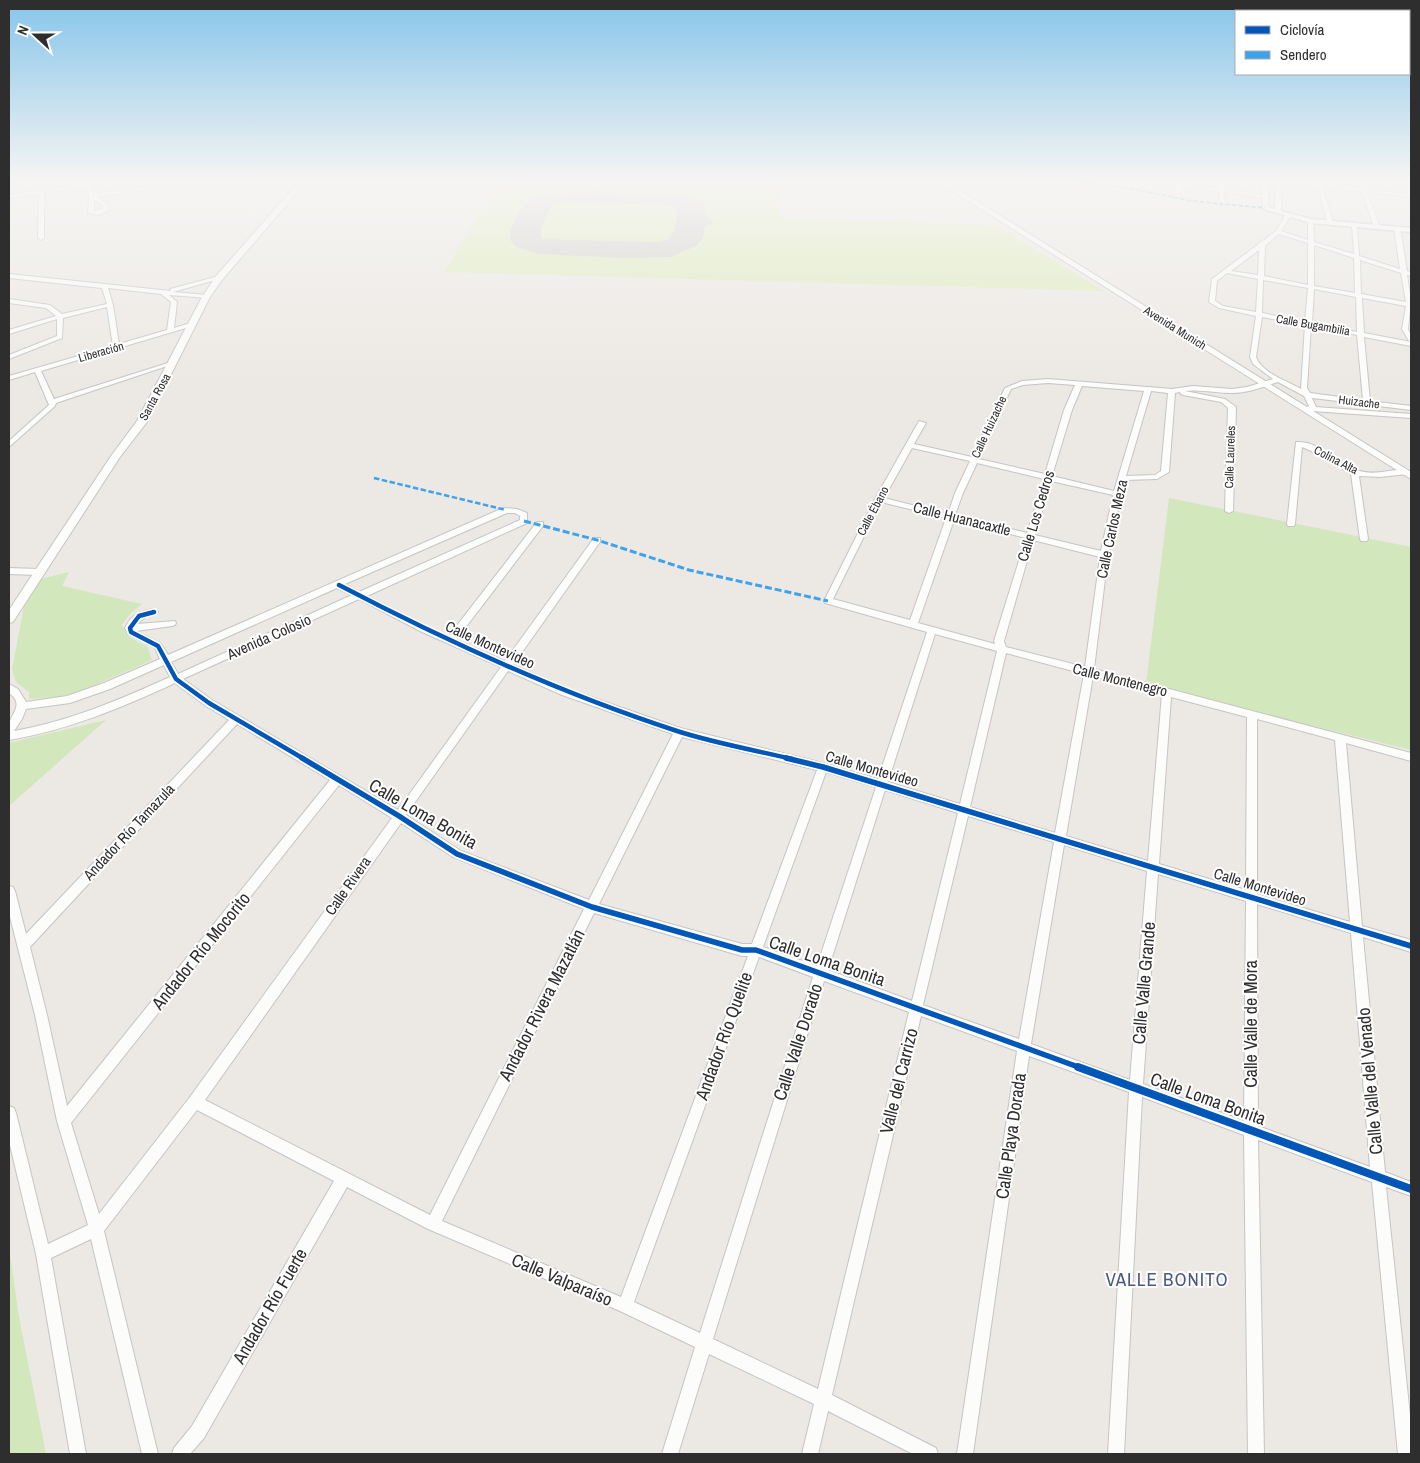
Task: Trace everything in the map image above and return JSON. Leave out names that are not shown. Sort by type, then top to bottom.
[{"type":"main road","name":"Santa Rosa","points":[[9,619],[38,572],[142,422],[192,328],[206,297],[219,278],[245,248]]},
{"type":"main road","name":"Avenida Munich","points":[[1047,248],[1408,474]]},
{"type":"street","points":[[1224,270],[1258,248]]},
{"type":"street","points":[[1262,248],[1259,315],[1253,357],[1255,363],[1278,380],[1306,395]]},
{"type":"street","points":[[1312,248],[1310,324],[1304,388],[1314,410]]},
{"type":"street","points":[[1330,248],[1411,274]]},
{"type":"street","points":[[1356,248],[1367,404]]},
{"type":"street","points":[[1400,248],[1410,305],[1405,329],[1411,340]]},
{"type":"street","points":[[1224,270],[1410,305]]},
{"type":"street","name":"Calle Bugambilia","points":[[1224,270],[1214,280],[1212,286],[1212,302],[1215,304],[1259,315],[1411,344]]},
{"type":"street","points":[[9,276],[206,297]]},
{"type":"street","points":[[162,292],[219,278]]},
{"type":"street","points":[[104,286],[109,302],[116,347]]},
{"type":"street","points":[[9,332],[109,302],[132,289]]},
{"type":"street","points":[[162,292],[174,302],[170,332]]},
{"type":"street","points":[[9,301],[48,306],[60,316]]},
{"type":"street","points":[[9,357],[60,337],[60,316]]},
{"type":"street","points":[[9,384],[39,373],[192,328]]},
{"type":"street","name":"Liberación","points":[[9,378],[39,373],[116,347],[192,328]]},
{"type":"street","points":[[9,445],[49,411],[53,402],[173,363]]},
{"type":"street","points":[[39,373],[53,402]]},
{"type":"street","name":"Calle Huizache","points":[[913,625],[950,517],[974,459],[1008,388],[1033,382],[1172,391],[1194,388],[1232,391],[1278,380]]},
{"type":"street","name":"Calle Los Cedros","points":[[1002,650],[999,641],[1029,536],[1068,410],[1079,384]]},
{"type":"street","name":"Calle Carlos Meza","points":[[1088,671],[1104,555],[1122,478],[1148,389]]},
{"type":"street","points":[[1122,478],[1157,477],[1165,472],[1172,391],[1226,402],[1225,395],[1232,391]]},
{"type":"street","name":"Huizache","points":[[1306,395],[1411,408]]},
{"type":"street","points":[[1350,401],[1354,412]]},
{"type":"street","name":"Calle Laureles","points":[[1226,402],[1232,407],[1228,511]]},
{"type":"street","points":[[1300,407],[1314,410],[1411,416]]},
{"type":"street","name":"Calle Ébano","points":[[828,601],[879,499],[922,424]]},
{"type":"street","points":[[910,445],[1049,476],[1118,494]]},
{"type":"street","name":"Colina Alta","points":[[1291,524],[1298,445],[1311,448],[1355,472],[1379,475],[1408,474]]},
{"type":"street","points":[[1355,472],[1364,539]]},
{"type":"street","name":"Calle Huanacaxtle","points":[[879,499],[1104,555]]},
{"type":"street","name":"Avenida Colosio","points":[[9,736],[83,720],[524,521],[521,513],[506,510],[107,686],[67,700],[22,706]]},
{"type":"street","points":[[450,641],[540,524]]},
{"type":"street","name":"Calle Rivera","points":[[96,1229],[194,1102],[597,540]]},
{"type":"street","points":[[9,571],[38,572]]},
{"type":"street","name":"Calle Montevideo","points":[[339,585],[450,641],[565,692],[679,732],[823,767],[1411,946]]},
{"type":"street","name":"Calle Montenegro","points":[[828,601],[1002,650],[1340,736],[1411,758]]},
{"type":"street","points":[[130,628],[138,616],[154,612]]},
{"type":"street","points":[[130,628],[172,623]]},
{"type":"street","points":[[130,628],[131,632],[138,638],[158,646],[168,660],[176,679]]},
{"type":"street","name":"Calle Valle Dorado","points":[[670,1454],[820,973],[932,630]]},
{"type":"street","name":"Valle del Carrizo","points":[[810,1454],[1002,650]]},
{"type":"street","name":"Calle Playa Dorada","points":[[965,1454],[1024,1046],[1088,671]]},
{"type":"street","name":"Calle Loma Bonita","points":[[176,679],[236,719],[399,816],[457,854],[592,906],[742,950],[756,950],[1251,1128],[1411,1188]]},
{"type":"street","points":[[9,688],[16,691],[21,698],[22,706],[19,716],[9,730]]},
{"type":"street","name":"Calle Valle Grande","points":[[1116,1454],[1136,1087],[1167,692]]},
{"type":"street","name":"Calle Valle de Mora","points":[[1252,714],[1251,1128],[1256,1454]]},
{"type":"street","name":"Andador Río Tamazula","points":[[23,946],[236,719]]},
{"type":"street","name":"Andador Rivera Mazatlán","points":[[433,1224],[679,732]]},
{"type":"street","name":"Calle Valle del Venado","points":[[1340,736],[1378,1175],[1406,1454]]},
{"type":"street","name":"Andador Río Quelite","points":[[625,1306],[823,767]]},
{"type":"street","name":"Andador Río Mocorito","points":[[64,1121],[337,780]]},
{"type":"street","points":[[9,891],[64,1121],[96,1229],[150,1454]]},
{"type":"street","name":"Calle Valparaíso","points":[[194,1102],[343,1180],[433,1224],[625,1306],[822,1399],[930,1454]]},
{"type":"street","points":[[9,1113],[43,1254],[78,1454]]},
{"type":"street","name":"Andador Río Fuerte","points":[[180,1454],[198,1432],[343,1180]]},
{"type":"street","points":[[43,1254],[96,1229]]},
{"type":"green space","points":[[459,248],[1033,248],[1104,291],[445,272]]},
{"type":"green space","points":[[1169,498],[1411,547],[1411,750],[1146,684]]},
{"type":"green space","points":[[69,572],[62,586],[142,604],[129,615],[122,625],[129,636],[147,646],[152,660],[81,691],[59,697],[29,699],[29,692],[16,682],[12,669],[24,607],[41,579]]},
{"type":"green space","points":[[106,720],[9,806],[9,743]]},
{"type":"green space","points":[[9,1247],[19,1317],[46,1454],[9,1454]]},
{"type":"building","points":[[520,248],[691,248],[671,257],[623,258],[538,254]]},
{"type":"marked path","points":[[374,478],[506,510]]},
{"type":"marked path","points":[[524,521],[597,540],[689,570],[828,601]]},
{"type":"cycle path","points":[[339,585],[425,630],[565,692],[679,732],[823,767],[1411,946]]},
{"type":"cycle path","points":[[154,612],[146,613],[136,618],[130,628],[131,632],[158,646],[176,679],[209,703],[399,816],[457,854],[592,907],[742,950],[756,950],[1411,1189]]},
{"type":"district","name":"VALLE BONITO","points":[[1167,1279]]}]
